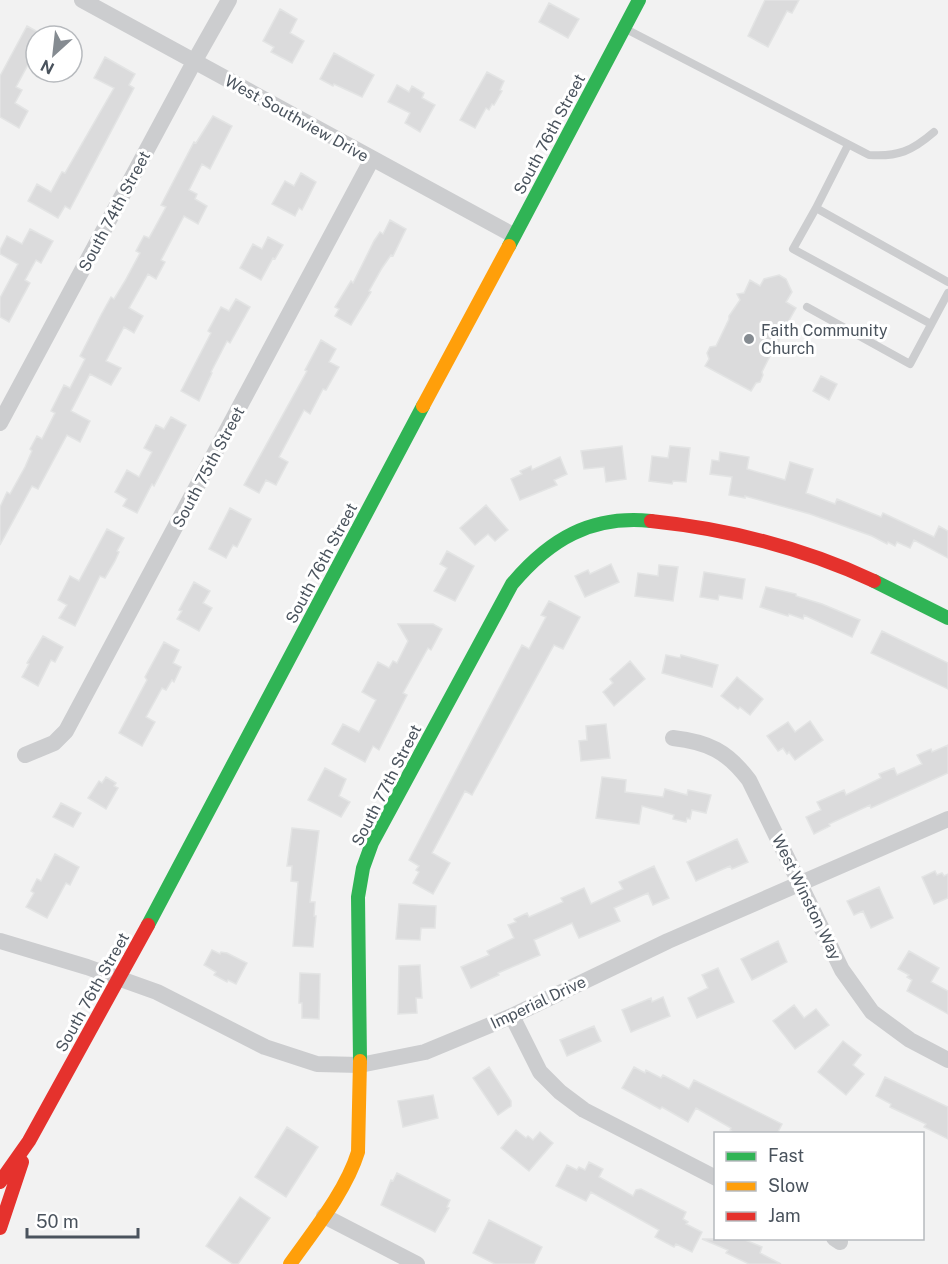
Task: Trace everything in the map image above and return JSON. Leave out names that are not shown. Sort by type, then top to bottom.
[{"type":"main road","name":"South 76th Street","points":[[0,1182],[29,1141],[120,978],[639,0]]},
{"type":"main road","name":"South 77th Street","points":[[290,1264],[324,1216],[354,1166],[358,1152],[360,1065],[357,925],[358,897],[363,868],[372,843],[512,584],[526,567],[547,548],[577,531],[610,521],[666,523],[720,531],[814,556],[852,571],[948,618]]},
{"type":"main road","name":"South 76th Street","points":[[0,1228],[29,1141]]},
{"type":"street","name":"West Southview Drive","points":[[82,0],[513,235]]},
{"type":"street","name":"South 74th Street","points":[[0,423],[229,0]]},
{"type":"street","name":"South 75th Street","points":[[25,755],[54,743],[66,731],[372,159]]},
{"type":"street","name":"West Winston Way","points":[[672,738],[695,740],[715,748],[739,767],[750,780],[842,970],[872,1012],[910,1040],[948,1060]]},
{"type":"street","name":"Imperial Drive","points":[[0,940],[157,992],[265,1047],[317,1064],[360,1065],[425,1052],[512,1016],[668,941],[948,819]]},
{"type":"street","points":[[512,1016],[540,1072],[560,1092],[584,1110],[714,1177]]},
{"type":"street","points":[[324,1216],[417,1264]]},
{"type":"lane","points":[[624,28],[869,155],[885,156],[905,152],[918,146],[934,132]]},
{"type":"lane","points":[[848,145],[793,249],[931,324]]},
{"type":"lane","points":[[816,208],[948,282]]},
{"type":"lane","points":[[807,307],[910,364],[948,293]]},
{"type":"building","points":[[765,0],[799,0],[792,13],[787,11],[768,47],[748,36]]},
{"type":"building","points":[[549,3],[579,19],[568,38],[539,22]]},
{"type":"building","points":[[280,9],[297,19],[290,33],[304,41],[292,63],[271,52],[274,47],[263,41]]},
{"type":"building","points":[[24,32],[24,72],[16,87],[22,90],[15,103],[28,111],[19,128],[0,117],[0,76]]},
{"type":"building","points":[[334,53],[374,75],[362,97],[320,79]]},
{"type":"building","points":[[105,57],[135,74],[129,85],[134,88],[70,209],[65,206],[58,218],[28,201],[37,184],[51,192],[62,172],[65,173],[114,88],[94,78]]},
{"type":"building","points":[[487,72],[504,81],[500,90],[502,91],[494,105],[492,104],[489,110],[486,108],[475,128],[460,120]]},
{"type":"building","points":[[397,85],[409,92],[412,86],[424,93],[422,98],[435,105],[420,132],[405,123],[410,113],[388,102]]},
{"type":"building","points":[[213,116],[232,126],[210,169],[202,164],[189,190],[197,194],[195,199],[207,206],[198,224],[184,216],[161,260],[165,262],[156,279],[148,274],[129,308],[143,316],[134,333],[124,327],[106,361],[121,368],[111,385],[90,374],[71,411],[90,421],[80,442],[67,435],[38,489],[32,486],[0,545],[0,507],[7,492],[10,494],[25,467],[32,451],[30,449],[37,436],[42,439],[55,413],[51,411],[64,385],[70,388],[85,359],[80,356],[101,315],[111,297],[114,299],[125,281],[140,253],[136,251],[144,236],[149,238],[166,207],[161,205],[194,142],[196,143]]},
{"type":"building","points":[[301,173],[316,182],[302,210],[299,208],[295,216],[272,204],[285,181],[294,186]]},
{"type":"building","points":[[390,220],[406,229],[393,256],[391,255],[382,268],[369,291],[371,292],[351,325],[335,316],[339,309],[335,307],[351,281],[353,283],[374,241],[380,232],[383,234]]},
{"type":"building","points":[[30,229],[53,241],[41,263],[36,260],[25,280],[30,283],[9,322],[0,317],[0,298],[18,264],[0,254],[0,250],[7,236],[22,244]]},
{"type":"building","points":[[268,237],[283,245],[261,280],[240,268],[253,244],[262,249]]},
{"type":"building","name":"Faith Community Church","points":[[779,275],[786,279],[792,292],[786,302],[796,308],[787,324],[789,330],[783,332],[774,349],[777,353],[770,356],[760,382],[756,383],[751,391],[705,366],[709,359],[707,353],[710,347],[716,346],[729,316],[740,300],[737,294],[744,293],[750,280],[760,286],[764,279]]},
{"type":"building","points":[[236,299],[250,307],[230,343],[227,341],[199,401],[181,391],[211,333],[208,331],[221,307],[229,311]]},
{"type":"building","points":[[321,340],[336,349],[329,362],[339,367],[326,390],[323,389],[310,414],[304,410],[279,457],[288,462],[276,485],[266,480],[259,493],[244,485],[307,371],[305,370]]},
{"type":"building","points":[[821,376],[837,384],[829,400],[813,391]]},
{"type":"building","points":[[171,417],[186,425],[137,513],[123,506],[127,499],[115,492],[127,470],[139,477],[152,452],[144,448],[156,425],[164,429]]},
{"type":"building","points":[[622,446],[626,479],[606,482],[604,467],[584,469],[581,451]]},
{"type":"building","points":[[670,446],[690,448],[686,482],[673,481],[672,484],[649,481],[652,456],[668,458]]},
{"type":"building","points":[[720,452],[749,457],[747,469],[785,480],[790,462],[813,469],[806,493],[835,504],[837,499],[881,517],[883,513],[934,537],[939,526],[948,531],[948,558],[914,540],[910,548],[897,542],[895,546],[810,514],[745,496],[745,498],[729,495],[732,477],[710,474],[712,460],[719,461]]},
{"type":"building","points":[[560,457],[567,474],[554,480],[557,485],[520,500],[511,479],[522,474],[520,471],[531,466],[532,470]]},
{"type":"building","points":[[486,505],[508,530],[495,541],[488,534],[475,545],[460,528]]},
{"type":"building","points":[[230,508],[251,519],[237,547],[233,545],[226,558],[209,549]]},
{"type":"building","points":[[107,529],[124,538],[115,561],[105,578],[100,576],[75,626],[59,618],[67,605],[58,600],[70,576],[79,581]]},
{"type":"building","points":[[447,551],[474,566],[455,601],[434,591],[447,568],[440,564]]},
{"type":"building","points":[[611,564],[619,582],[585,597],[575,576],[588,570],[590,574]]},
{"type":"building","points":[[659,565],[678,567],[673,601],[635,596],[638,573],[658,576]]},
{"type":"building","points":[[704,572],[745,579],[742,599],[719,595],[718,600],[700,597]]},
{"type":"building","points":[[194,582],[210,591],[203,603],[212,608],[199,631],[177,619],[182,611],[179,610]]},
{"type":"building","points":[[766,587],[796,594],[796,596],[860,620],[852,637],[804,615],[803,619],[760,607]]},
{"type":"building","points":[[549,601],[580,617],[563,649],[554,645],[472,795],[465,791],[432,853],[450,863],[433,894],[413,883],[419,872],[416,870],[419,866],[409,860],[522,645],[529,649],[546,617],[541,615]]},
{"type":"building","points":[[398,624],[433,624],[442,629],[431,650],[428,648],[403,693],[407,695],[379,750],[373,746],[365,762],[332,744],[343,724],[359,732],[376,700],[362,692],[378,662],[389,668],[393,661],[397,663],[408,641]]},
{"type":"building","points":[[882,631],[948,663],[948,689],[871,653]]},
{"type":"building","points":[[43,636],[63,647],[55,662],[51,660],[38,686],[22,677],[29,664],[27,663]]},
{"type":"building","points":[[164,642],[179,650],[173,663],[181,667],[174,682],[172,680],[166,690],[162,688],[146,717],[155,722],[142,746],[119,733]]},
{"type":"building","points":[[666,655],[680,658],[681,655],[718,665],[712,687],[662,673]]},
{"type":"building","points":[[630,661],[645,679],[614,706],[603,692],[613,683],[610,679]]},
{"type":"building","points":[[737,677],[763,699],[750,715],[721,696]]},
{"type":"building","points":[[810,721],[823,740],[795,760],[783,748],[778,751],[767,736],[788,722],[795,732]]},
{"type":"building","points":[[606,724],[610,758],[581,761],[579,741],[587,740],[586,726]]},
{"type":"building","points":[[948,745],[948,773],[871,808],[870,805],[829,824],[830,826],[814,834],[806,817],[821,810],[817,802],[844,790],[846,795],[881,778],[879,774],[894,768],[897,775],[922,764],[917,755]]},
{"type":"building","points":[[325,768],[346,779],[339,796],[350,802],[341,817],[308,800]]},
{"type":"building","points":[[106,777],[116,783],[114,786],[118,788],[106,809],[88,798],[99,781],[102,783]]},
{"type":"building","points":[[602,777],[626,780],[625,792],[663,797],[665,789],[687,795],[688,790],[711,795],[706,813],[692,810],[690,819],[687,818],[686,822],[673,819],[674,815],[642,806],[639,824],[596,818]]},
{"type":"building","points":[[61,803],[81,813],[73,827],[53,817]]},
{"type":"building","points":[[292,828],[319,831],[310,902],[315,902],[314,916],[316,916],[313,947],[293,946],[298,882],[291,881],[292,866],[287,866]]},
{"type":"building","points":[[737,839],[748,862],[732,869],[730,866],[696,881],[687,862]]},
{"type":"building","points":[[55,854],[79,867],[70,885],[66,883],[47,918],[26,907],[34,893],[31,891],[37,879],[41,881]]},
{"type":"building","points":[[654,866],[669,898],[653,905],[648,893],[614,908],[620,921],[579,938],[572,923],[534,940],[540,955],[498,973],[499,975],[471,988],[461,967],[489,955],[487,951],[514,938],[508,925],[516,922],[514,919],[527,913],[529,917],[563,902],[561,898],[584,888],[591,904],[623,889],[619,882]]},
{"type":"building","points":[[935,871],[937,875],[948,874],[948,898],[934,904],[922,877]]},
{"type":"building","points":[[879,887],[893,918],[871,928],[863,911],[854,915],[847,901]]},
{"type":"building","points":[[399,904],[436,906],[435,928],[421,928],[420,940],[396,939]]},
{"type":"building","points":[[778,941],[787,962],[752,980],[741,959]]},
{"type":"building","points":[[212,950],[220,954],[221,952],[227,953],[247,963],[236,984],[214,975],[216,972],[204,965]]},
{"type":"building","points":[[909,951],[939,968],[931,982],[948,991],[948,1014],[907,991],[912,980],[907,977],[909,975],[898,969]]},
{"type":"building","points":[[420,965],[422,998],[416,998],[417,1013],[398,1014],[399,966]]},
{"type":"building","points":[[718,968],[734,1002],[697,1018],[688,998],[708,988],[702,975]]},
{"type":"building","points":[[300,973],[320,974],[319,1019],[302,1018],[302,1003],[299,1003]]},
{"type":"building","points":[[663,997],[670,1016],[631,1032],[622,1010],[651,998],[652,1002]]},
{"type":"building","points":[[794,1005],[804,1018],[816,1009],[829,1025],[795,1049],[773,1021]]},
{"type":"building","points":[[594,1026],[601,1041],[567,1056],[560,1040]]},
{"type":"building","points":[[843,1041],[861,1055],[853,1065],[864,1074],[846,1095],[818,1072]]},
{"type":"building","points":[[489,1067],[511,1101],[511,1106],[498,1115],[473,1078]]},
{"type":"building","points":[[634,1067],[661,1078],[663,1075],[689,1089],[694,1080],[782,1124],[778,1132],[733,1132],[731,1128],[696,1108],[688,1122],[622,1088]]},
{"type":"building","points":[[885,1077],[948,1107],[948,1139],[924,1127],[926,1124],[890,1107],[891,1104],[876,1096]]},
{"type":"building","points":[[433,1095],[438,1118],[403,1127],[398,1101]]},
{"type":"building","points":[[287,1127],[318,1147],[286,1197],[255,1177]]},
{"type":"building","points":[[516,1130],[526,1138],[528,1136],[533,1140],[540,1132],[553,1143],[529,1171],[501,1148]]},
{"type":"building","points":[[589,1162],[603,1169],[599,1177],[633,1196],[636,1190],[641,1189],[686,1212],[683,1219],[688,1222],[686,1224],[702,1232],[692,1252],[676,1244],[674,1247],[655,1237],[659,1230],[591,1192],[586,1201],[556,1186],[567,1165],[577,1170],[579,1167],[585,1170]]},
{"type":"building","points":[[397,1173],[450,1200],[447,1207],[449,1208],[435,1232],[381,1205],[391,1180],[393,1181]]},
{"type":"building","points":[[240,1197],[270,1218],[238,1264],[233,1264],[206,1246]]},
{"type":"building","points":[[489,1220],[542,1247],[534,1264],[495,1264],[473,1253]]},
{"type":"building","points":[[702,1239],[745,1240],[762,1247],[760,1253],[781,1264],[749,1264],[726,1253],[728,1250]]},
{"type":"traffic: fast","points":[[509,246],[639,0]]},
{"type":"traffic: fast","points":[[148,925],[423,406]]},
{"type":"traffic: fast","points":[[360,1061],[358,897],[363,868],[372,843],[512,584],[541,554],[573,533],[609,522],[651,521]]},
{"type":"traffic: fast","points":[[874,581],[948,618]]},
{"type":"traffic: slow","points":[[423,406],[509,246]]},
{"type":"traffic: slow","points":[[290,1264],[338,1196],[353,1167],[358,1152],[360,1061]]},
{"type":"traffic: jam","points":[[651,521],[709,529],[765,542],[820,559],[874,581]]},
{"type":"traffic: jam","points":[[0,1182],[29,1141],[148,925]]},
{"type":"traffic: jam","points":[[0,1228],[22,1162]]},
{"type":"place","name":"Faith Community Church","points":[[749,339]]}]
